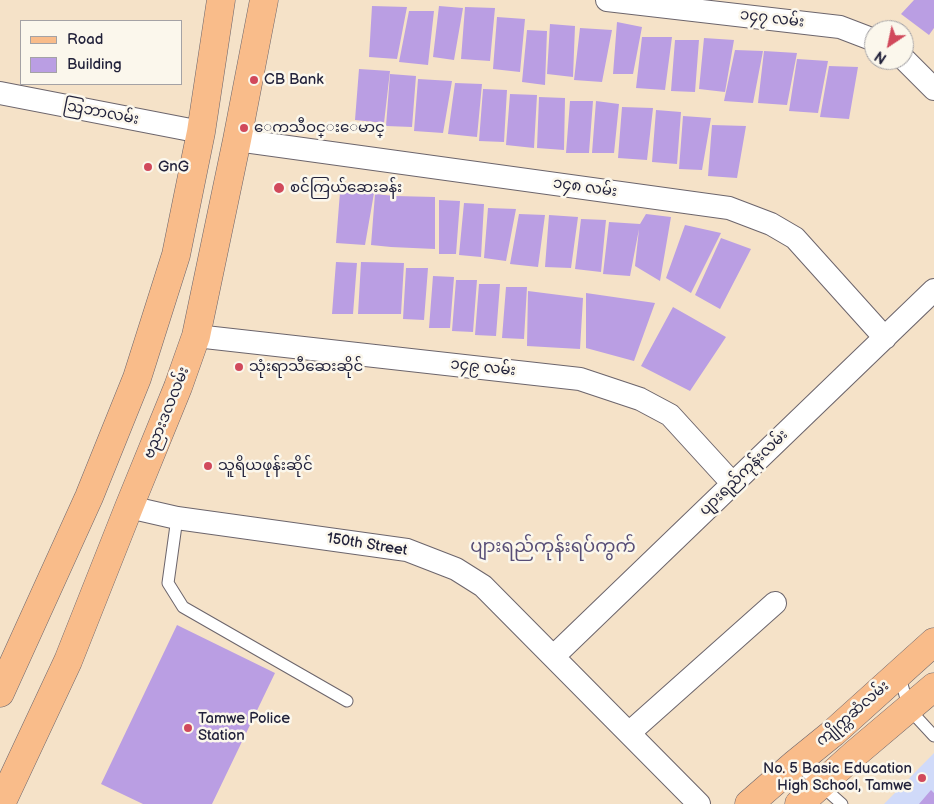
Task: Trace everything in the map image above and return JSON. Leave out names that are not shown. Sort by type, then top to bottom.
[{"type":"main road","points":[[0,693],[89,497],[137,378],[176,255],[201,132],[221,0]]},
{"type":"main road","name":"ဗညားဒလလမ်း","points":[[1,804],[68,661],[178,387],[196,336],[264,0]]},
{"type":"main road","name":"ကျိုက္ကဆံလမ်း","points":[[749,804],[833,733],[934,642]]},
{"type":"main road","points":[[799,804],[934,687]]},
{"type":"street","name":"၁၄၇ လမ်း","points":[[607,0],[840,27],[864,36]]},
{"type":"street","points":[[914,69],[934,89]]},
{"type":"street","name":"ဩဘာလမ်း","points":[[0,93],[201,132]]},
{"type":"street","name":"၁၄၈ လမ်း","points":[[237,140],[729,208],[771,224],[795,238],[885,338]]},
{"type":"street","name":"ပျားရည်ကုန်းလမ်း","points":[[554,656],[934,290]]},
{"type":"street","name":"၁၄၉ လမ်း","points":[[196,336],[580,379],[640,399],[670,415],[733,484]]},
{"type":"street","name":"150th Street","points":[[129,507],[177,518],[407,550],[456,569],[483,586],[699,804]]},
{"type":"street","points":[[630,733],[775,603]]},
{"type":"lane","points":[[177,518],[168,583],[183,607],[347,701]]},
{"type":"lane","points":[[900,674],[909,709],[934,736]]},
{"type":"lane","points":[[796,763],[842,804]]},
{"type":"shaded area","name":"No. 5 Basic Education High School, Tamwe","points":[[934,753],[934,804],[884,804]]},
{"type":"building","points":[[914,0],[934,0],[934,28],[929,35],[914,24],[914,20],[909,20],[901,14]]},
{"type":"building","points":[[372,6],[407,7],[397,59],[369,57]]},
{"type":"building","points":[[439,6],[463,8],[454,60],[433,57]]},
{"type":"building","points":[[465,7],[495,8],[490,61],[461,59]]},
{"type":"building","points":[[409,11],[434,11],[428,65],[399,62]]},
{"type":"building","points":[[497,17],[525,19],[520,72],[493,69]]},
{"type":"building","points":[[617,22],[642,27],[633,74],[613,74]]},
{"type":"building","points":[[550,24],[575,26],[573,77],[547,74]]},
{"type":"building","points":[[580,28],[612,30],[602,82],[574,80]]},
{"type":"building","points":[[527,30],[547,31],[545,85],[522,82]]},
{"type":"building","points":[[642,37],[672,37],[665,90],[636,88]]},
{"type":"building","points":[[704,38],[734,40],[725,92],[699,89]]},
{"type":"building","points":[[675,40],[699,40],[695,92],[671,91]]},
{"type":"building","points":[[735,50],[763,51],[753,103],[724,101]]},
{"type":"building","points":[[764,51],[797,53],[787,105],[758,103]]},
{"type":"building","points":[[797,59],[828,61],[818,113],[789,111]]},
{"type":"building","points":[[829,66],[858,67],[849,119],[820,117]]},
{"type":"building","points":[[359,69],[390,71],[384,123],[355,120]]},
{"type":"building","points":[[390,74],[416,76],[412,127],[386,126]]},
{"type":"building","points":[[418,79],[452,81],[443,133],[414,131]]},
{"type":"building","points":[[455,83],[482,84],[477,137],[448,134]]},
{"type":"building","points":[[483,89],[507,90],[504,142],[479,141]]},
{"type":"building","points":[[510,94],[537,95],[534,148],[506,145]]},
{"type":"building","points":[[539,97],[565,98],[564,150],[537,148]]},
{"type":"building","points":[[570,101],[593,101],[589,153],[566,153]]},
{"type":"building","points":[[596,101],[619,104],[614,153],[592,153]]},
{"type":"building","points":[[622,107],[653,108],[647,160],[618,158]]},
{"type":"building","points":[[656,110],[681,112],[677,164],[652,162]]},
{"type":"building","points":[[683,116],[711,118],[702,170],[679,169]]},
{"type":"building","points":[[712,125],[746,126],[737,178],[708,176]]},
{"type":"building","points":[[340,192],[374,193],[365,245],[336,243]]},
{"type":"building","points":[[375,194],[435,197],[435,249],[371,245]]},
{"type":"building","points":[[439,200],[460,201],[456,254],[439,254]]},
{"type":"building","points":[[464,203],[484,204],[481,257],[459,255]]},
{"type":"building","points":[[488,208],[516,209],[506,261],[484,258]]},
{"type":"building","points":[[519,214],[545,215],[538,267],[510,264]]},
{"type":"building","points":[[646,214],[671,217],[660,281],[635,266],[639,229],[630,276],[603,274],[609,222],[640,224]]},
{"type":"building","points":[[549,215],[578,217],[571,268],[545,267]]},
{"type":"building","points":[[581,219],[606,220],[601,272],[575,269]]},
{"type":"building","points":[[685,225],[721,233],[691,293],[666,278]]},
{"type":"building","points":[[721,238],[751,249],[720,309],[695,295]]},
{"type":"building","points":[[336,262],[357,263],[353,314],[332,314]]},
{"type":"building","points":[[361,262],[404,263],[401,314],[358,314]]},
{"type":"building","points":[[406,268],[428,268],[424,320],[403,319]]},
{"type":"building","points":[[433,276],[454,277],[450,328],[429,328]]},
{"type":"building","points":[[456,280],[477,280],[473,332],[452,331]]},
{"type":"building","points":[[479,284],[500,284],[496,336],[475,335]]},
{"type":"building","points":[[506,287],[527,287],[524,339],[502,338]]},
{"type":"building","points":[[528,291],[583,298],[580,349],[527,346]]},
{"type":"building","points":[[586,293],[655,303],[634,361],[586,348]]},
{"type":"building","points":[[673,307],[726,337],[690,391],[641,366]]},
{"type":"building","name":"Tamwe Police Station","points":[[177,625],[275,673],[212,804],[143,804],[101,784]]},
{"type":"building","points":[[931,790],[934,793],[934,804],[919,804]]},
{"type":"place","name":"CB Bank","points":[[254,80]]},
{"type":"place","name":"ေကသီဝင္းေမာင္","points":[[244,128]]},
{"type":"place","name":"GnG","points":[[148,167]]},
{"type":"place","name":"စင်ကြယ်ဆေးခန်း","points":[[279,188]]},
{"type":"place","name":"သုံးရာသီဆေးဆိုင်","points":[[239,367]]},
{"type":"place","name":"သူရိယဖုန်းဆိုင်","points":[[208,466]]},
{"type":"place","name":"Tamwe Police Station","points":[[188,728]]},
{"type":"place","name":"No. 5 Basic Education High School, Tamwe","points":[[922,778]]},
{"type":"district","name":"ပျားရည်ကုန်းရပ်ကွက်","points":[[553,547]]}]
